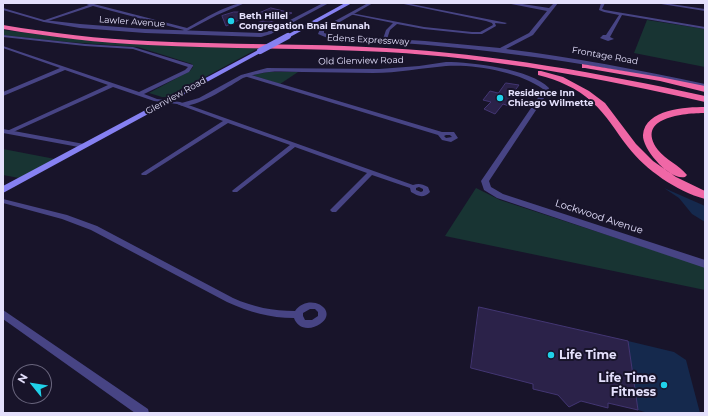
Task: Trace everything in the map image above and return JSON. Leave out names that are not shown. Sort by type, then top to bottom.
[{"type":"highway","name":"Edens Expressway","points":[[3,22],[62,31],[132,37],[387,46],[501,52],[600,71],[705,94]]},
{"type":"highway","name":"Edens Expressway","points":[[3,28],[54,35],[141,42],[351,48],[495,60],[563,70],[633,83],[705,99]]},
{"type":"highway","points":[[501,52],[608,69],[705,90]]},
{"type":"highway","points":[[423,53],[534,71],[575,85],[596,100],[650,164],[671,178],[705,195]]},
{"type":"highway","points":[[705,110],[679,112],[660,117],[650,126],[648,137],[650,145],[668,167],[705,188]]},
{"type":"main road","name":"Glenview Road","points":[[3,190],[349,3]]},
{"type":"street","points":[[86,3],[186,29]]},
{"type":"street","points":[[44,21],[99,3]]},
{"type":"street","points":[[174,3],[182,3]]},
{"type":"street","points":[[181,33],[186,29],[243,3]]},
{"type":"street","name":"Lawler Avenue","points":[[3,9],[44,21],[97,28],[181,33],[263,35],[327,3]]},
{"type":"street","points":[[351,14],[371,3]]},
{"type":"street","points":[[401,3],[494,23],[505,23]]},
{"type":"street","points":[[508,3],[550,10]]},
{"type":"street","points":[[501,52],[531,34],[556,3]]},
{"type":"street","points":[[603,3],[600,9],[601,10],[705,28]]},
{"type":"street","points":[[657,3],[705,10]]},
{"type":"street","points":[[351,14],[435,30],[476,33],[483,32],[494,23]]},
{"type":"street","name":"Frontage Road","points":[[351,14],[322,30],[320,34],[330,37],[384,39],[591,63],[705,86]]},
{"type":"street","points":[[608,36],[621,14]]},
{"type":"street","points":[[384,39],[388,30],[396,23]]},
{"type":"street","points":[[3,36],[133,48],[191,66],[187,71],[140,94]]},
{"type":"street","points":[[3,46],[112,85],[166,102],[181,104],[413,187]]},
{"type":"street","name":"Old Glenview Road","points":[[181,104],[191,103],[202,99],[246,75],[266,70],[336,72],[401,70],[457,63],[508,72],[535,81],[544,86],[545,92],[485,181],[487,188]]},
{"type":"street","points":[[3,94],[65,68]]},
{"type":"street","points":[[246,75],[442,134]]},
{"type":"street","points":[[6,132],[112,85]]},
{"type":"street","points":[[144,174],[227,121]]},
{"type":"street","points":[[6,132],[84,146]]},
{"type":"street","points":[[235,190],[294,145]]},
{"type":"street","points":[[334,210],[371,172]]},
{"type":"street","name":"Lockwood Avenue","points":[[487,188],[500,196],[705,264]]},
{"type":"street","points":[[3,201],[64,217],[94,228],[240,305],[271,314],[298,314]]},
{"type":"street","points":[[3,314],[144,413]]},
{"type":"green space","points":[[647,20],[705,29],[705,67],[634,53]]},
{"type":"green space","points":[[3,30],[103,42],[259,48],[168,97],[162,97],[149,93],[190,71],[193,67],[192,64],[138,47],[68,42],[3,35]]},
{"type":"green space","points":[[269,72],[298,72],[280,84],[252,75]]},
{"type":"green space","points":[[3,149],[55,159],[19,178],[3,175]]},
{"type":"green space","points":[[476,188],[500,200],[705,267],[705,290],[445,236]]},
{"type":"water","points":[[664,188],[705,206],[705,222],[692,214],[679,198]]},
{"type":"water","name":"Life Time Fitness","points":[[628,341],[674,352],[686,360],[700,413],[648,413],[638,410]]},
{"type":"building","points":[[271,8],[292,13],[268,23],[248,18]]},
{"type":"building","name":"Beth Hillel Congregation Bnai Emunah","points":[[234,12],[244,12],[246,17],[226,26],[222,16]]},
{"type":"building","name":"Residence Inn Chicago Wilmette","points":[[506,83],[519,85],[511,96],[516,97],[509,106],[503,104],[495,114],[484,109],[491,102],[483,100],[490,91],[498,93]]},
{"type":"building","name":"Life Time","points":[[479,307],[628,341],[638,410],[608,403],[608,408],[581,401],[569,407],[558,395],[533,389],[533,384],[471,368]]},
{"type":"place","name":"Beth Hillel Congregation Bnai Emunah","points":[[231,21]]},
{"type":"place","name":"Residence Inn Chicago Wilmette","points":[[500,98]]},
{"type":"place","name":"Life Time","points":[[551,355]]},
{"type":"place","name":"Life Time Fitness","points":[[664,385]]}]
